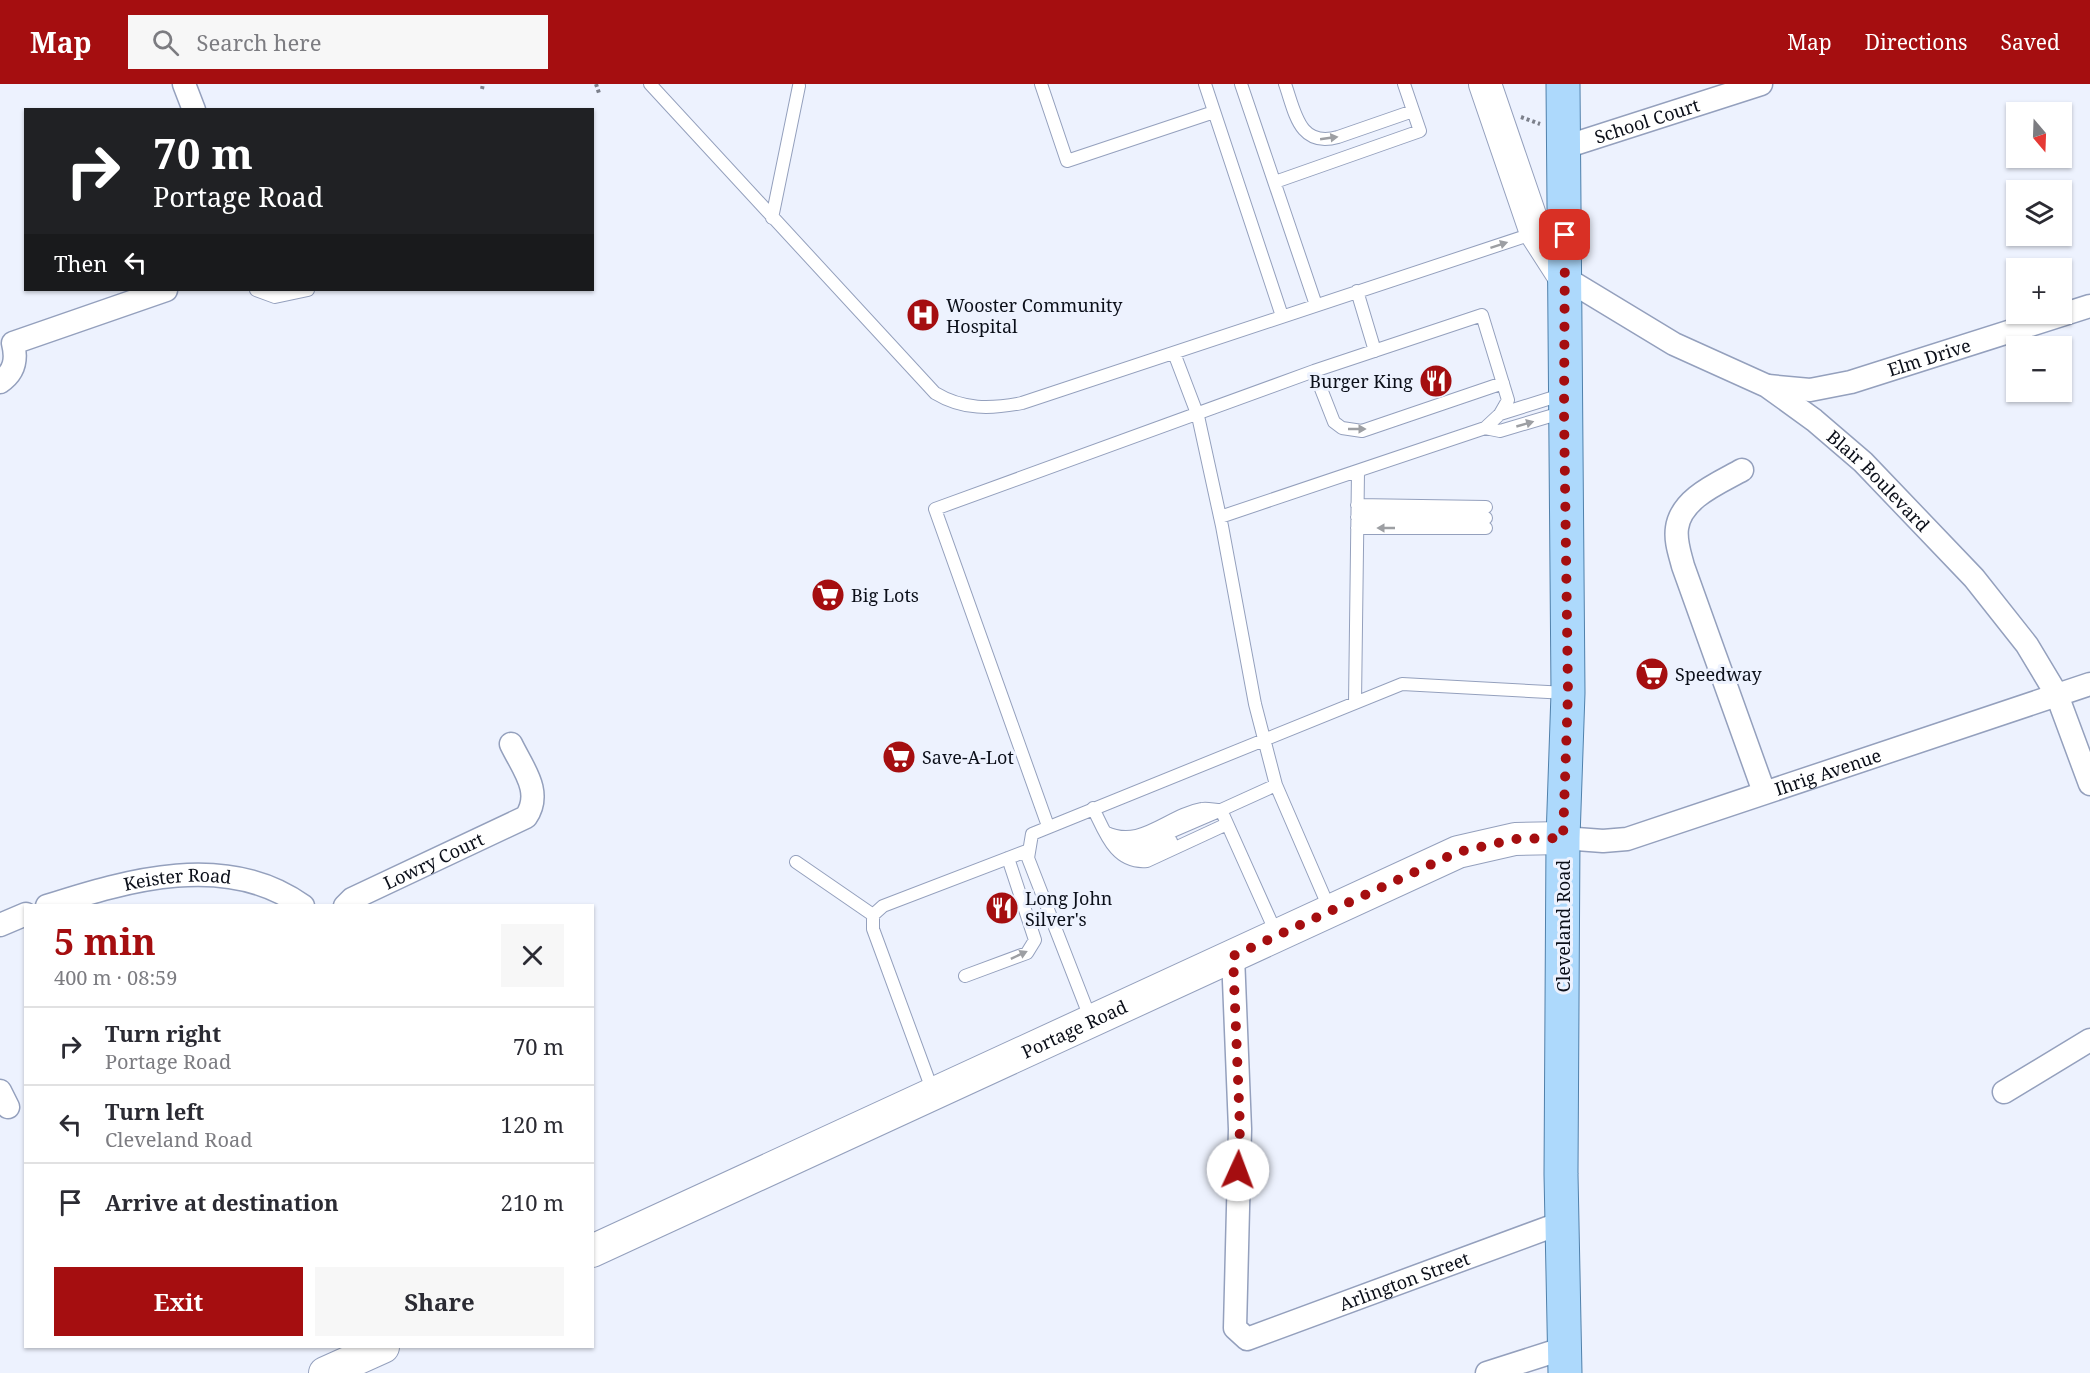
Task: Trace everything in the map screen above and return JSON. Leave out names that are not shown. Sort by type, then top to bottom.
[{"type":"main road","points":[[1485,84],[1536,233],[1565,278]]},
{"type":"main road","name":"Cleveland Road","points":[[1563,84],[1568,693],[1563,838],[1561,1223],[1565,1360]]},
{"type":"main road","name":"Portage Road","points":[[594,1250],[1458,852],[1515,839],[1563,838]]},
{"type":"main road","points":[[346,1363],[381,1348]]},
{"type":"street","points":[[184,84],[193,108]]},
{"type":"street","name":"School Court","points":[[1564,134],[1748,86]]},
{"type":"street","name":"Blair Boulevard","points":[[1565,278],[1674,344],[1767,386],[1814,420],[1863,462],[1974,578],[2027,645],[2057,694],[2090,784]]},
{"type":"street","points":[[0,382],[13,368],[16,357],[13,343],[163,291]]},
{"type":"street","name":"Elm Drive","points":[[1767,386],[1810,390],[1851,382],[2090,306]]},
{"type":"street","points":[[1742,470],[1706,490],[1693,501],[1677,526],[1677,536],[1683,566],[1764,792]]},
{"type":"street","name":"Ihrig Avenue","points":[[1563,838],[1603,841],[1627,838],[2090,684]]},
{"type":"street","name":"Lowry Court","points":[[347,904],[352,899],[526,818],[534,806],[534,793],[511,744]]},
{"type":"street","name":"Keister Road","points":[[55,904],[151,879],[202,872],[254,882],[299,904]]},
{"type":"street","points":[[0,925],[24,915]]},
{"type":"street","name":"Arlington Street","points":[[1233,956],[1240,1128],[1235,1328],[1247,1339],[1561,1223]]},
{"type":"street","points":[[2004,1092],[2090,1040]]},
{"type":"street","points":[[1487,1373],[1565,1360]]},
{"type":"lane","points":[[650,84],[935,393],[958,405],[1000,408],[1022,403],[1536,233]]},
{"type":"lane","points":[[1041,84],[1067,161],[1214,112]]},
{"type":"lane","points":[[1205,84],[1282,316]]},
{"type":"lane","points":[[1241,84],[1316,305]]},
{"type":"lane","points":[[1285,84],[1299,123],[1305,133],[1314,139],[1327,140],[1413,111]]},
{"type":"lane","points":[[1275,182],[1420,131],[1404,84]]},
{"type":"lane","points":[[772,218],[799,86]]},
{"type":"lane","points":[[259,291],[275,297],[305,291]]},
{"type":"lane","points":[[1356,291],[1375,351]]},
{"type":"lane","points":[[1048,826],[935,510],[1198,416],[1314,371],[1482,315],[1508,400],[1500,414],[1485,428],[1220,517]]},
{"type":"lane","points":[[1174,353],[1198,416],[1264,740],[1276,785],[1330,911]]},
{"type":"lane","points":[[1314,371],[1334,422],[1351,431],[1362,431],[1503,383]]},
{"type":"lane","points":[[1500,414],[1564,403]]},
{"type":"lane","points":[[1485,428],[1500,431],[1564,403]]},
{"type":"lane","points":[[1355,703],[1358,472]]},
{"type":"lane","points":[[1357,517],[1486,518],[1357,517]]},
{"type":"lane","points":[[1091,1021],[1028,858],[1032,834],[1402,684],[1568,693]]},
{"type":"lane","points":[[1094,808],[1109,839],[1124,857],[1135,862],[1147,861],[1276,785]]},
{"type":"lane","points":[[1109,839],[1136,837],[1202,808],[1224,817],[1277,936]]},
{"type":"lane","points":[[933,1093],[873,929],[873,915],[883,906],[1029,850]]},
{"type":"lane","points":[[965,976],[1027,953],[1035,940],[1008,858]]},
{"type":"lane","points":[[796,862],[873,915]]},
{"type":"path","points":[[596,84],[599,93]]},
{"type":"path","points":[[1519,116],[1564,134]]},
{"type":"place","name":"Wooster Community Hospital","points":[[923,315]]},
{"type":"place","name":"Burger King","points":[[1436,381]]},
{"type":"place","name":"Big Lots","points":[[828,595]]},
{"type":"place","name":"Speedway","points":[[1652,674]]},
{"type":"place","name":"Save-A-Lot","points":[[899,757]]},
{"type":"place","name":"Long John Silver's","points":[[1002,908]]},
{"type":"route","points":[[1238,1170],[1240,1128],[1233,956],[1458,852],[1484,844],[1515,839],[1563,838],[1568,693],[1564,412],[1565,235]]}]
